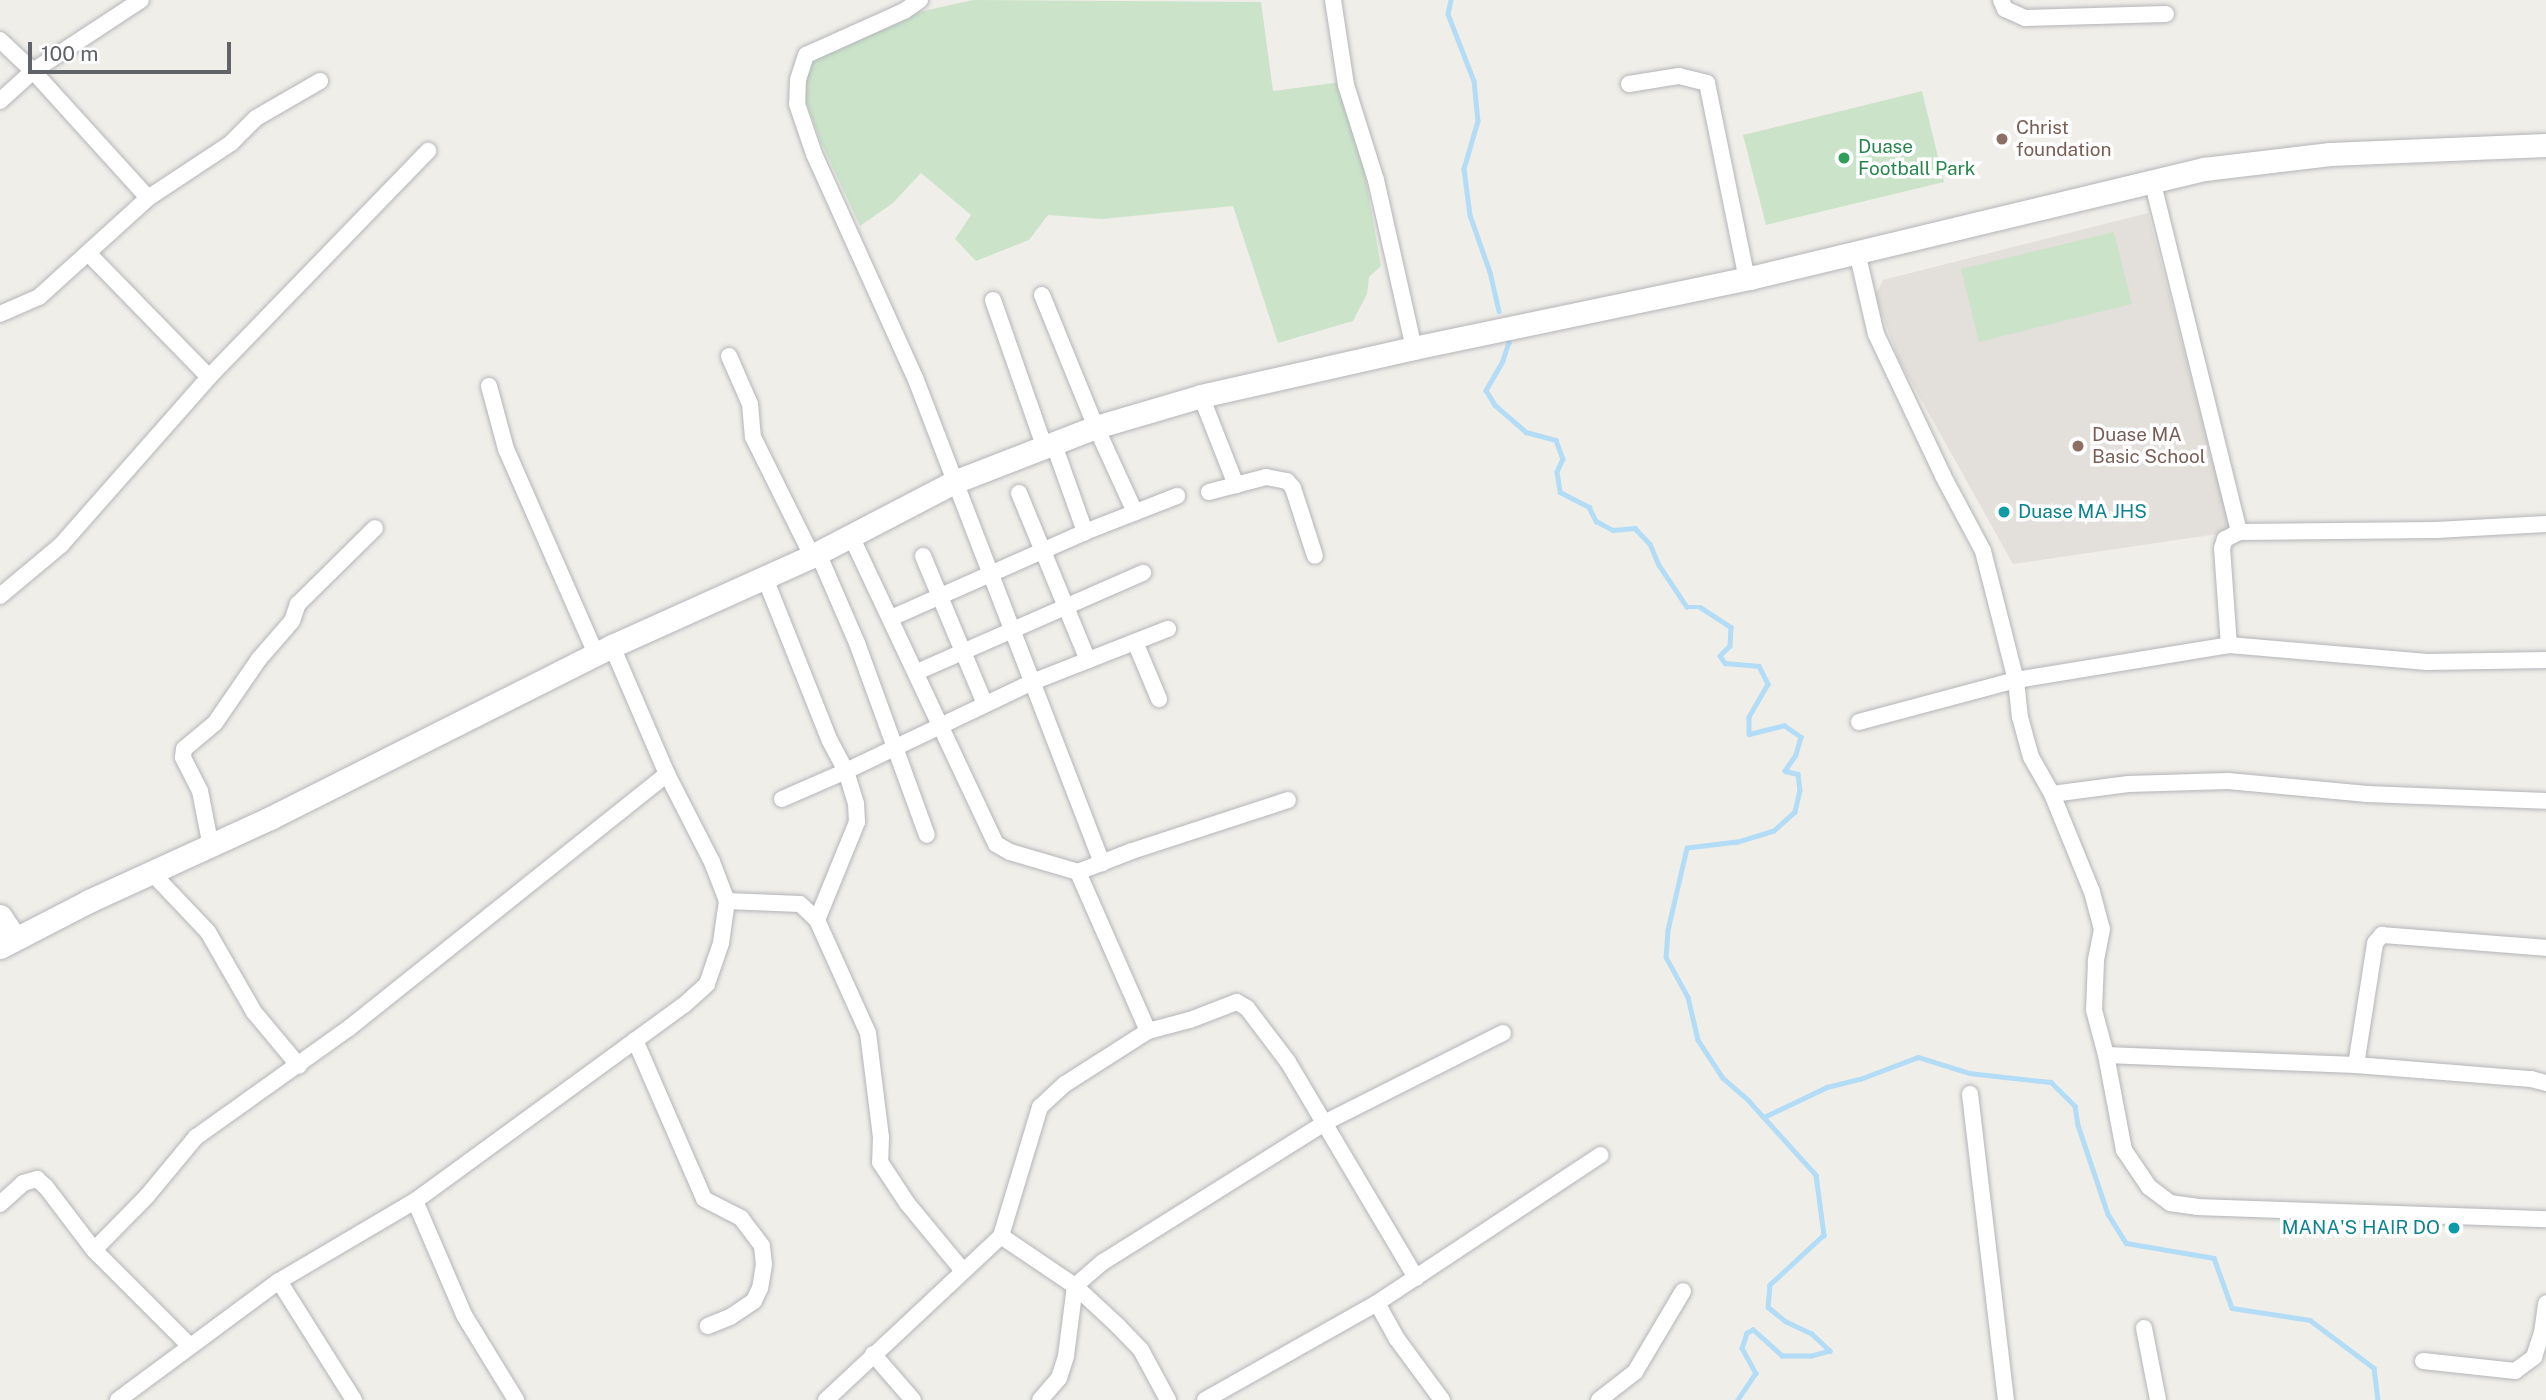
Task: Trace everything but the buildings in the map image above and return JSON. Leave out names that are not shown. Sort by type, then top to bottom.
[{"type":"street","points":[[0,101],[33,71],[141,0]]},
{"type":"street","points":[[920,0],[904,11],[806,55],[798,80],[797,104],[814,155],[916,380],[1012,631],[1035,681],[1070,786],[1102,863]]},
{"type":"street","points":[[1333,0],[1346,85],[1376,180],[1413,348]]},
{"type":"street","points":[[2001,0],[2005,9],[2025,18],[2166,14]]},
{"type":"street","points":[[0,40],[33,71],[148,198]]},
{"type":"street","points":[[1629,84],[1679,76],[1707,83],[1745,269],[1750,278]]},
{"type":"street","points":[[0,314],[39,297],[148,198],[231,143],[256,118],[320,81]]},
{"type":"street","points":[[0,916],[7,942],[89,901],[211,847],[604,650],[815,554],[954,482],[1096,427],[1201,396],[1413,348],[1750,278],[2204,169],[2330,154],[2546,145]]},
{"type":"street","points":[[0,596],[61,545],[209,377],[428,151]]},
{"type":"street","points":[[2152,180],[2239,531]]},
{"type":"street","points":[[1857,252],[1876,334],[1943,476],[1983,551],[2016,680],[2020,717],[2031,757],[2052,794],[2092,892],[2102,929],[2096,961],[2094,1010],[2106,1055],[2124,1150],[2149,1187],[2170,1203],[2197,1207],[2546,1219]]},
{"type":"street","points":[[88,253],[209,377]]},
{"type":"street","points":[[1042,295],[1096,427],[1135,512]]},
{"type":"street","points":[[993,300],[1085,532]]},
{"type":"street","points":[[729,356],[750,404],[753,437],[815,554],[858,643],[893,748],[927,835]]},
{"type":"street","points":[[118,1400],[279,1281],[415,1201],[635,1041],[707,984],[721,943],[727,901],[712,862],[506,449],[489,386]]},
{"type":"street","points":[[1201,396],[1236,485]]},
{"type":"street","points":[[1209,492],[1266,477],[1287,481],[1293,488],[1315,556]]},
{"type":"street","points":[[1019,493],[1088,660]]},
{"type":"street","points":[[891,618],[1085,532],[1177,496]]},
{"type":"street","points":[[2229,645],[2222,548],[2225,539],[2239,531],[2437,530],[2546,524]]},
{"type":"street","points":[[211,847],[200,791],[183,757],[184,749],[215,723],[259,659],[292,621],[298,604],[375,528]]},
{"type":"street","points":[[850,536],[917,672],[938,725],[996,844],[1010,852],[1079,872],[1288,800]]},
{"type":"street","points":[[923,556],[938,598],[985,704]]},
{"type":"street","points":[[917,672],[1143,573]]},
{"type":"street","points":[[765,578],[830,741],[846,771],[856,803],[857,822],[817,920]]},
{"type":"street","points":[[782,799],[1035,681],[1168,629]]},
{"type":"street","points":[[1135,642],[1158,699]]},
{"type":"street","points":[[1858,722],[2016,680],[2229,645],[2427,662],[2546,660]]},
{"type":"street","points":[[94,1250],[147,1196],[196,1137],[299,1066],[667,774]]},
{"type":"street","points":[[2052,794],[2128,784],[2228,781],[2367,794],[2546,801]]},
{"type":"street","points":[[1079,872],[1148,1031]]},
{"type":"street","points":[[153,874],[208,932],[254,1012],[299,1066]]},
{"type":"street","points":[[727,901],[800,904],[817,920],[869,1033],[881,1137],[880,1162],[907,1203],[963,1271]]},
{"type":"street","points":[[2356,1065],[2375,943],[2382,934],[2546,948]]},
{"type":"street","points":[[826,1400],[1001,1236],[1040,1107],[1065,1084],[1148,1031],[1243,1003],[1288,1062],[1326,1122],[1416,1278]]},
{"type":"street","points":[[1040,1400],[1059,1378],[1066,1356],[1074,1286],[1103,1262],[1326,1122],[1503,1033]]},
{"type":"street","points":[[635,1041],[704,1199],[741,1218],[762,1246],[764,1264],[760,1288],[754,1301],[730,1317],[708,1326]]},
{"type":"street","points":[[2106,1055],[2356,1065],[2531,1079],[2546,1083]]},
{"type":"street","points":[[1970,1094],[2006,1400]]},
{"type":"street","points":[[1205,1400],[1377,1303],[1601,1155]]},
{"type":"street","points":[[0,1204],[23,1183],[37,1179],[94,1250],[189,1345]]},
{"type":"street","points":[[415,1201],[464,1315],[516,1400]]},
{"type":"street","points":[[1001,1236],[1074,1286],[1141,1350],[1168,1400]]},
{"type":"street","points":[[279,1281],[354,1400]]},
{"type":"street","points":[[1600,1400],[1635,1372],[1683,1291]]},
{"type":"street","points":[[1377,1303],[1397,1339],[1442,1400]]},
{"type":"street","points":[[2423,1362],[2515,1371],[2534,1357],[2542,1333],[2546,1303]]},
{"type":"street","points":[[2144,1328],[2158,1400]]},
{"type":"street","points":[[873,1354],[913,1400]]},
{"type":"shaded area","name":"Duase MA Basic School","points":[[2148,213],[2231,532],[2013,564],[1899,360],[1875,296],[1883,280]]},
{"type":"green space","points":[[973,0],[1261,2],[1273,91],[1341,82],[1359,141],[1381,266],[1369,277],[1367,294],[1353,321],[1278,343],[1233,206],[1102,219],[1048,215],[1029,240],[976,261],[955,239],[971,215],[921,173],[893,203],[860,226],[821,142],[803,93],[807,60],[819,52],[919,12]]},
{"type":"green space","name":"Duase Football Park","points":[[1922,91],[1944,182],[1766,225],[1743,135]]},
{"type":"green space","points":[[2114,232],[2132,304],[1979,342],[1961,269]]},
{"type":"waterway","points":[[1451,0],[1448,14],[1474,81],[1478,121],[1464,169],[1470,215],[1490,272],[1499,311]]},
{"type":"waterway","points":[[1506,335],[1509,342],[1503,361],[1486,390],[1495,405],[1526,432],[1556,440],[1563,459],[1557,472],[1560,492],[1589,507],[1596,521],[1613,530],[1635,528],[1650,544],[1659,565],[1687,607],[1700,607],[1731,627],[1730,646],[1720,656],[1725,663],[1759,666],[1768,684],[1749,717],[1749,734],[1784,725],[1801,737],[1796,755],[1785,771],[1798,774],[1800,790],[1795,812],[1774,831],[1737,842],[1687,848],[1668,930],[1666,957],[1688,997],[1698,1040],[1723,1078],[1749,1101],[1816,1175],[1824,1235],[1770,1285],[1768,1307],[1785,1321],[1811,1333],[1830,1351],[1811,1356],[1782,1356],[1753,1330],[1747,1333],[1742,1348],[1756,1373],[1738,1400]]},
{"type":"waterway","points":[[1764,1117],[1827,1087],[1860,1079],[1918,1057],[1969,1073],[2051,1082],[2075,1106],[2078,1125],[2108,1214],[2126,1243],[2214,1258],[2232,1308],[2310,1320],[2374,1368],[2378,1400]]},
{"type":"place","name":"Christ foundation","points":[[2002,139]]},
{"type":"place","name":"Duase Football Park","points":[[1844,158]]},
{"type":"place","name":"Duase MA Basic School","points":[[2078,446]]},
{"type":"place","name":"Duase MA JHS","points":[[2004,512]]},
{"type":"place","name":"MANA'S HAIR DO","points":[[2454,1228]]}]
